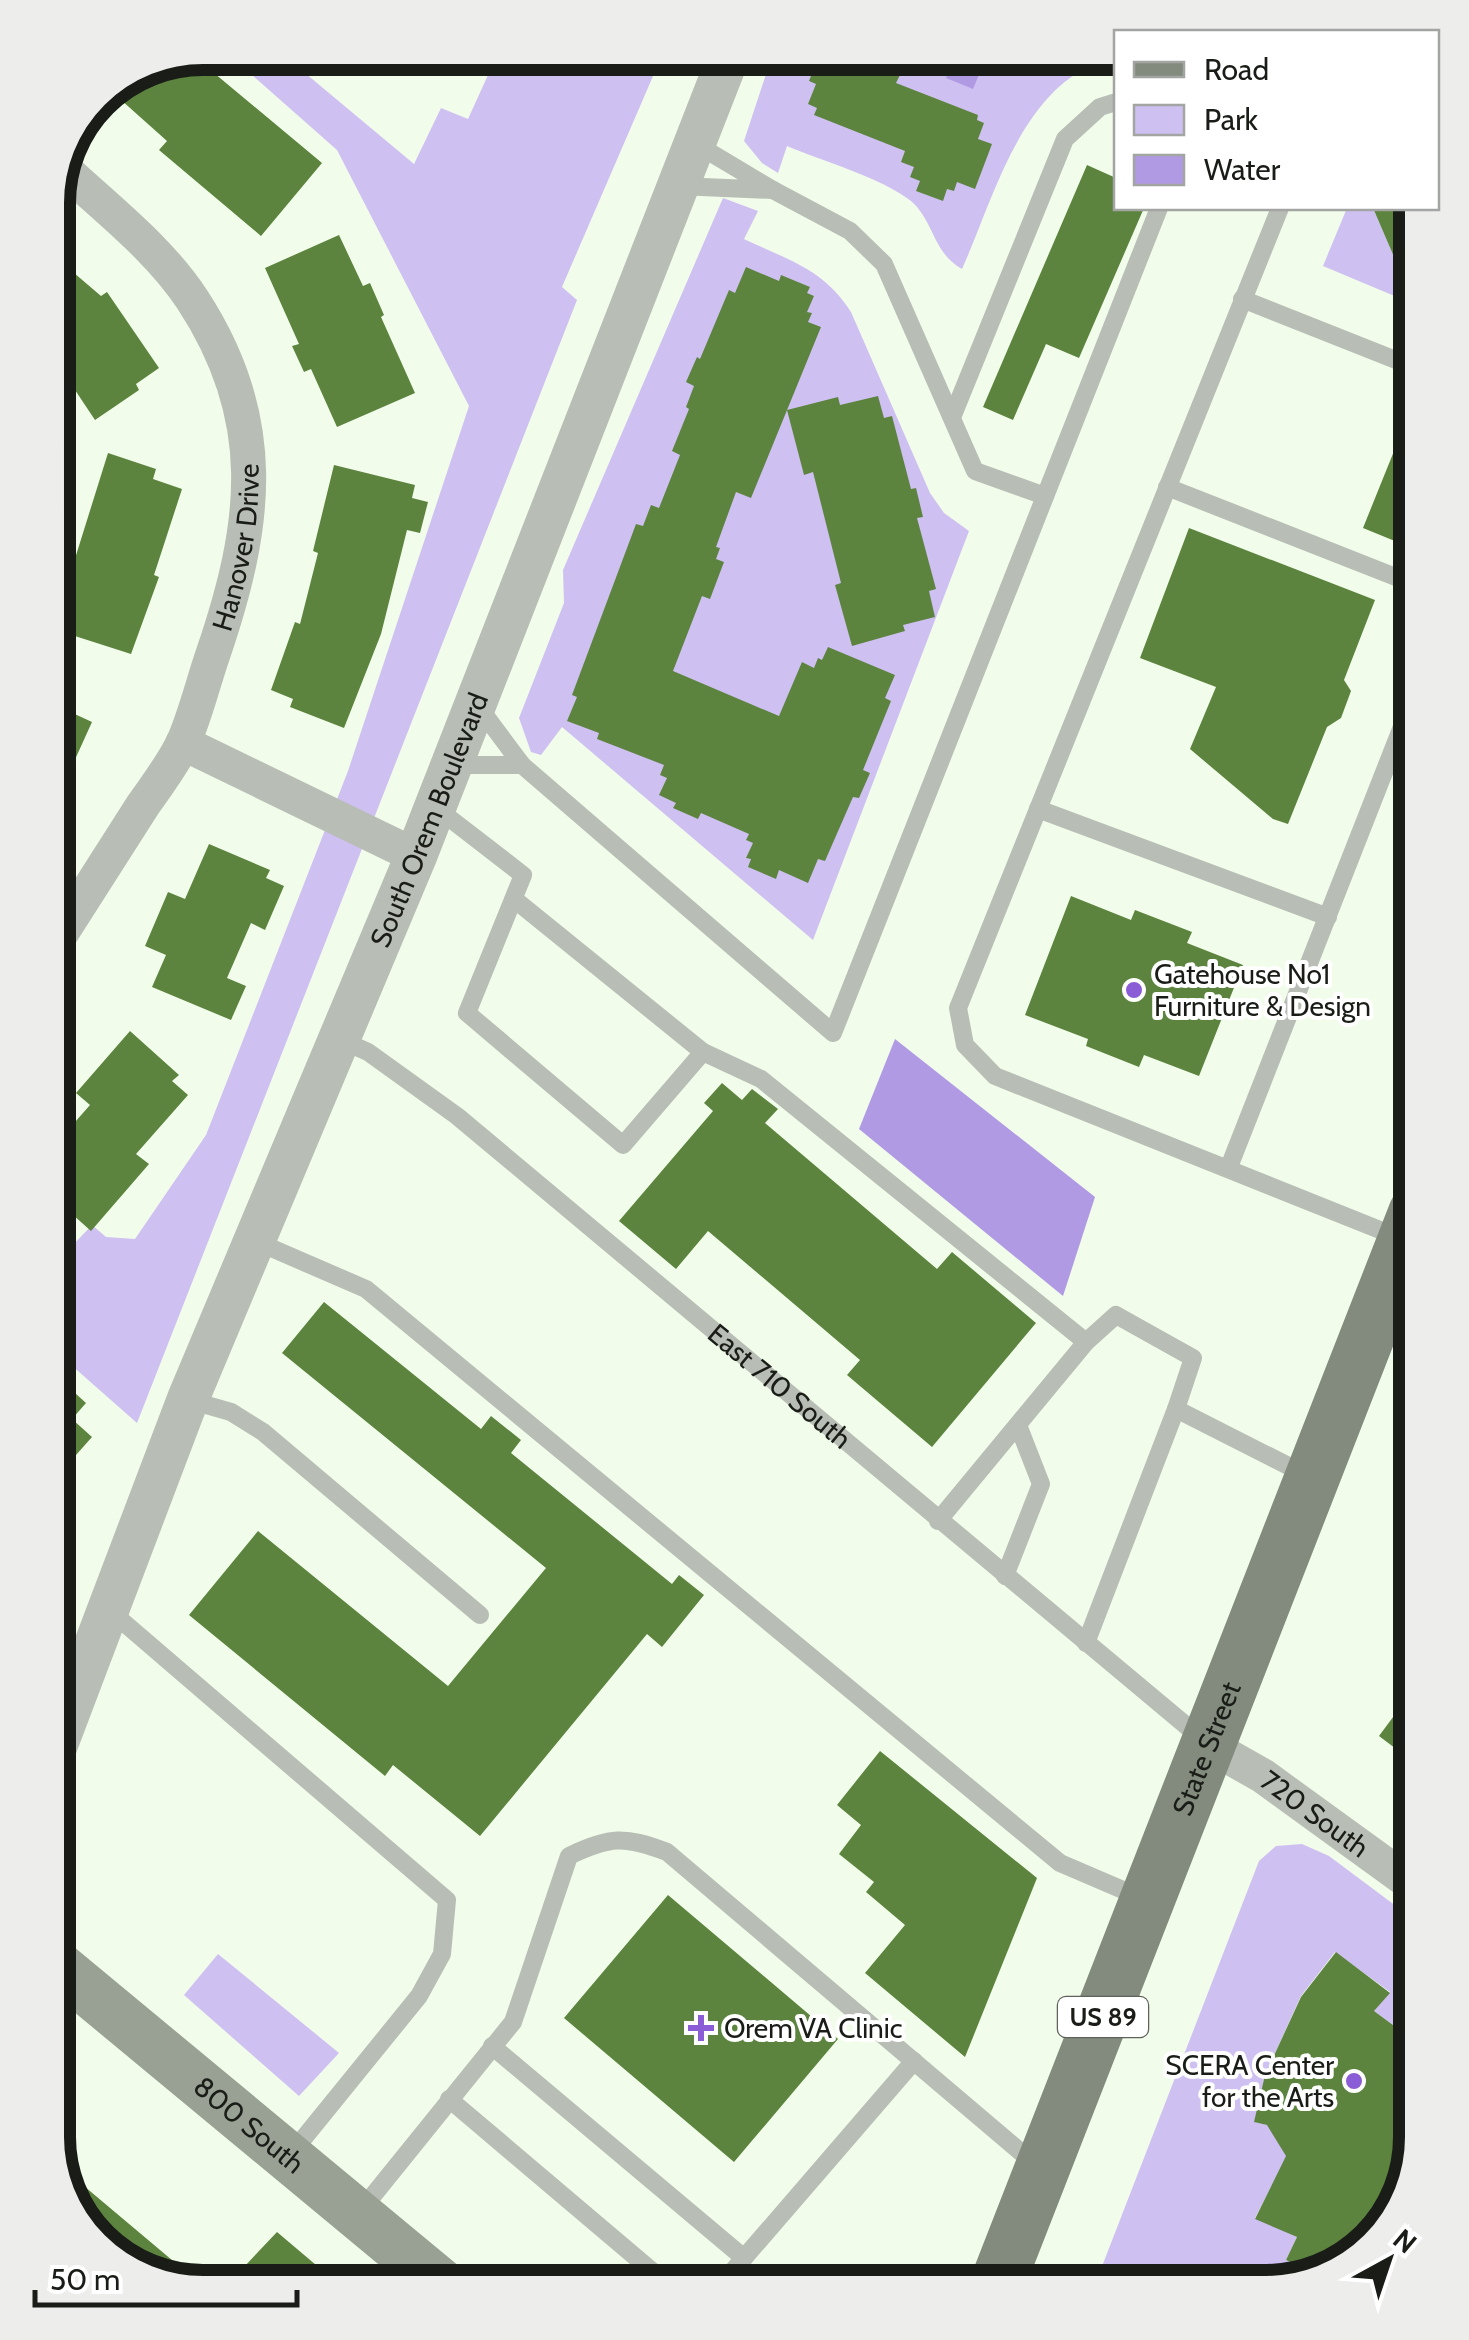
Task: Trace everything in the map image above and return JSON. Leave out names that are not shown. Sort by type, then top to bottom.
[{"type":"main road","name":"State Street","points":[[1003,2270],[1399,1257]]},
{"type":"main road","name":"800 South","points":[[70,1977],[425,2270]]},
{"type":"street","name":"South Orem Boulevard","points":[[70,1707],[188,1399],[416,856],[723,70]]},
{"type":"street","name":"Hanover Drive","points":[[70,919],[183,743],[241,563],[249,514],[248,454],[242,418],[215,339],[190,297],[153,250],[73,177]]},
{"type":"street","points":[[183,743],[416,856]]},
{"type":"street","name":"720 South","points":[[1210,1746],[1263,1776],[1399,1875]]},
{"type":"lane","points":[[953,415],[1065,140],[1100,107],[1114,103]]},
{"type":"lane","points":[[694,143],[850,231],[884,264],[975,471],[1045,496]]},
{"type":"lane","points":[[678,186],[773,190]]},
{"type":"lane","points":[[476,703],[522,765],[834,1032],[1158,210]]},
{"type":"lane","points":[[1279,210],[958,1008],[964,1045],[996,1076],[1230,1167],[1399,1222]]},
{"type":"lane","points":[[1242,298],[1399,361]]},
{"type":"lane","points":[[1166,487],[1399,579]]},
{"type":"lane","points":[[1230,1167],[1399,734]]},
{"type":"lane","points":[[452,765],[522,765]]},
{"type":"lane","points":[[435,807],[524,875],[467,1012],[623,1145],[703,1052]]},
{"type":"lane","points":[[1038,809],[1328,917]]},
{"type":"lane","points":[[514,899],[703,1052],[761,1078],[1086,1342]]},
{"type":"lane","name":"East 710 South","points":[[341,1040],[368,1052],[457,1116],[1210,1746]]},
{"type":"lane","points":[[255,1241],[366,1288],[1060,1863],[1149,1902]]},
{"type":"lane","points":[[938,1520],[1086,1342],[1116,1316],[1193,1358],[1086,1644]]},
{"type":"lane","points":[[188,1399],[230,1412],[263,1432],[480,1615]]},
{"type":"lane","points":[[1176,1409],[1314,1478]]},
{"type":"lane","points":[[1005,1576],[1041,1484],[1018,1426]]},
{"type":"lane","points":[[112,1596],[447,1900],[442,1954],[419,1996],[289,2157]]},
{"type":"lane","points":[[358,2214],[512,2022],[569,1856],[596,1843],[632,1839],[667,1852],[1042,2170]]},
{"type":"lane","points":[[492,2046],[744,2258]]},
{"type":"lane","points":[[734,2270],[914,2061]]},
{"type":"lane","points":[[449,2099],[651,2270]]},
{"type":"green space","points":[[246,70],[301,70],[414,164],[441,108],[468,119],[490,70],[656,70],[562,287],[577,300],[137,1423],[70,1364],[70,1248],[92,1225],[106,1237],[135,1239],[206,1135],[348,771],[469,406],[337,150]]},
{"type":"green space","points":[[767,70],[1083,70],[1062,84],[1024,130],[996,185],[962,269],[945,254],[919,209],[899,193],[787,146],[778,173],[762,163],[744,141]]},
{"type":"green space","points":[[723,198],[758,211],[744,239],[804,267],[840,297],[851,312],[930,493],[944,513],[969,531],[813,940],[562,727],[541,755],[531,752],[519,718],[564,603],[563,570]]},
{"type":"green space","points":[[1346,210],[1374,210],[1399,268],[1399,298],[1323,266]]},
{"type":"green space","points":[[1302,1844],[1329,1856],[1399,1908],[1399,2029],[1374,2011],[1390,1992],[1335,1952],[1301,1996],[1265,2075],[1255,2122],[1272,2126],[1288,2154],[1255,2218],[1297,2237],[1286,2260],[1298,2265],[1266,2270],[1101,2270],[1259,1861],[1276,1846]]},
{"type":"green space","points":[[218,1954],[339,2053],[299,2096],[184,1995]]},
{"type":"water","points":[[950,70],[981,70],[973,89],[946,78]]},
{"type":"water","points":[[895,1039],[1095,1197],[1063,1296],[859,1129]]},
{"type":"building","points":[[210,70],[322,163],[261,236],[159,150],[167,141],[120,99],[160,77]]},
{"type":"building","points":[[813,70],[895,70],[900,75],[896,83],[978,115],[977,120],[984,123],[978,139],[992,144],[975,189],[957,182],[954,191],[947,189],[943,201],[916,191],[920,181],[910,177],[914,167],[901,162],[905,151],[814,115],[817,108],[808,104],[816,84],[809,81]]},
{"type":"building","points":[[1087,165],[1114,177],[1114,210],[1143,210],[1079,358],[1046,344],[1013,420],[983,407]]},
{"type":"building","points":[[1374,210],[1399,210],[1399,268]]},
{"type":"building","points":[[339,235],[363,286],[370,283],[415,393],[337,427],[311,369],[304,372],[292,346],[299,344],[265,268]]},
{"type":"building","points":[[746,267],[779,281],[781,275],[810,287],[807,293],[814,296],[807,312],[812,313],[808,322],[821,327],[751,498],[736,492],[716,547],[720,548],[716,559],[724,562],[710,599],[702,596],[673,671],[779,716],[802,662],[814,668],[828,647],[895,675],[885,698],[891,701],[863,770],[870,773],[859,798],[853,797],[825,861],[818,859],[808,883],[779,870],[776,879],[748,867],[751,859],[746,858],[753,843],[746,840],[749,834],[701,813],[698,819],[673,808],[676,803],[659,795],[667,778],[660,775],[664,765],[597,739],[599,733],[567,721],[577,697],[572,695],[636,524],[643,526],[651,505],[659,508],[680,455],[672,451],[694,386],[686,382],[729,290],[735,293]]},
{"type":"building","points":[[70,270],[101,296],[107,292],[159,368],[136,384],[139,390],[95,420],[70,382]]},
{"type":"building","points":[[878,396],[884,418],[892,416],[911,489],[916,488],[923,517],[917,518],[936,589],[929,591],[935,617],[903,625],[905,631],[852,646],[835,585],[841,583],[813,472],[804,475],[787,410],[838,397],[840,405]]},
{"type":"building","points":[[1399,439],[1399,543],[1363,528]]},
{"type":"building","points":[[108,453],[156,469],[153,479],[182,489],[154,575],[159,577],[131,654],[70,634],[70,575]]},
{"type":"building","points":[[334,465],[415,485],[412,498],[428,502],[420,533],[407,530],[381,634],[344,728],[290,707],[293,699],[271,690],[295,622],[300,624]]},
{"type":"building","points":[[1189,528],[1375,600],[1344,680],[1351,691],[1341,718],[1327,727],[1288,824],[1273,819],[1190,749],[1216,687],[1140,658]]},
{"type":"building","points":[[70,712],[92,722],[70,771]]},
{"type":"building","points":[[209,844],[270,870],[266,878],[284,886],[265,930],[251,923],[227,978],[246,986],[231,1020],[152,987],[166,955],[145,946],[168,892],[185,899]]},
{"type":"building","name":"Gatehouse No1 Furniture & Design","points":[[1071,896],[1131,920],[1135,910],[1192,932],[1187,943],[1243,965],[1199,1076],[1144,1055],[1139,1067],[1086,1046],[1088,1039],[1025,1015]]},
{"type":"building","points":[[130,1031],[179,1075],[172,1081],[188,1095],[136,1154],[149,1164],[91,1231],[70,1212],[70,1128],[90,1105],[76,1093]]},
{"type":"building","points":[[722,1083],[742,1100],[752,1089],[778,1109],[765,1123],[937,1269],[952,1252],[1036,1323],[932,1447],[847,1375],[860,1360],[708,1231],[676,1269],[619,1221],[713,1111],[704,1103]]},
{"type":"building","points":[[324,1302],[481,1429],[491,1416],[521,1440],[511,1453],[672,1584],[679,1575],[704,1595],[662,1647],[647,1634],[480,1836],[393,1765],[385,1776],[189,1615],[258,1531],[448,1686],[546,1568],[282,1353]]},
{"type":"building","points":[[70,1388],[86,1403],[72,1419],[92,1437],[70,1462]]},
{"type":"building","points":[[1399,1709],[1399,1751],[1379,1736]]},
{"type":"building","points":[[880,1751],[1037,1878],[965,2057],[865,1973],[905,1925],[866,1892],[874,1882],[839,1854],[861,1825],[837,1805]]},
{"type":"building","name":"Orem VA Clinic","points":[[668,1895],[838,2039],[734,2162],[564,2018]]},
{"type":"building","name":"SCERA Center for the Arts","points":[[1336,1952],[1390,1993],[1374,2011],[1399,2029],[1398,2154],[1389,2188],[1377,2210],[1339,2210],[1339,2249],[1298,2265],[1286,2260],[1297,2237],[1255,2219],[1286,2156],[1267,2125],[1254,2122],[1265,2075],[1301,1997]]},
{"type":"building","points":[[77,2180],[181,2268],[144,2256],[115,2237],[92,2211]]},
{"type":"building","points":[[277,2232],[322,2270],[241,2270]]},
{"type":"place","name":"Gatehouse No1 Furniture & Design","points":[[1134,990]]},
{"type":"place","name":"Orem VA Clinic","points":[[701,2028]]},
{"type":"place","name":"SCERA Center for the Arts","points":[[1354,2081]]}]
